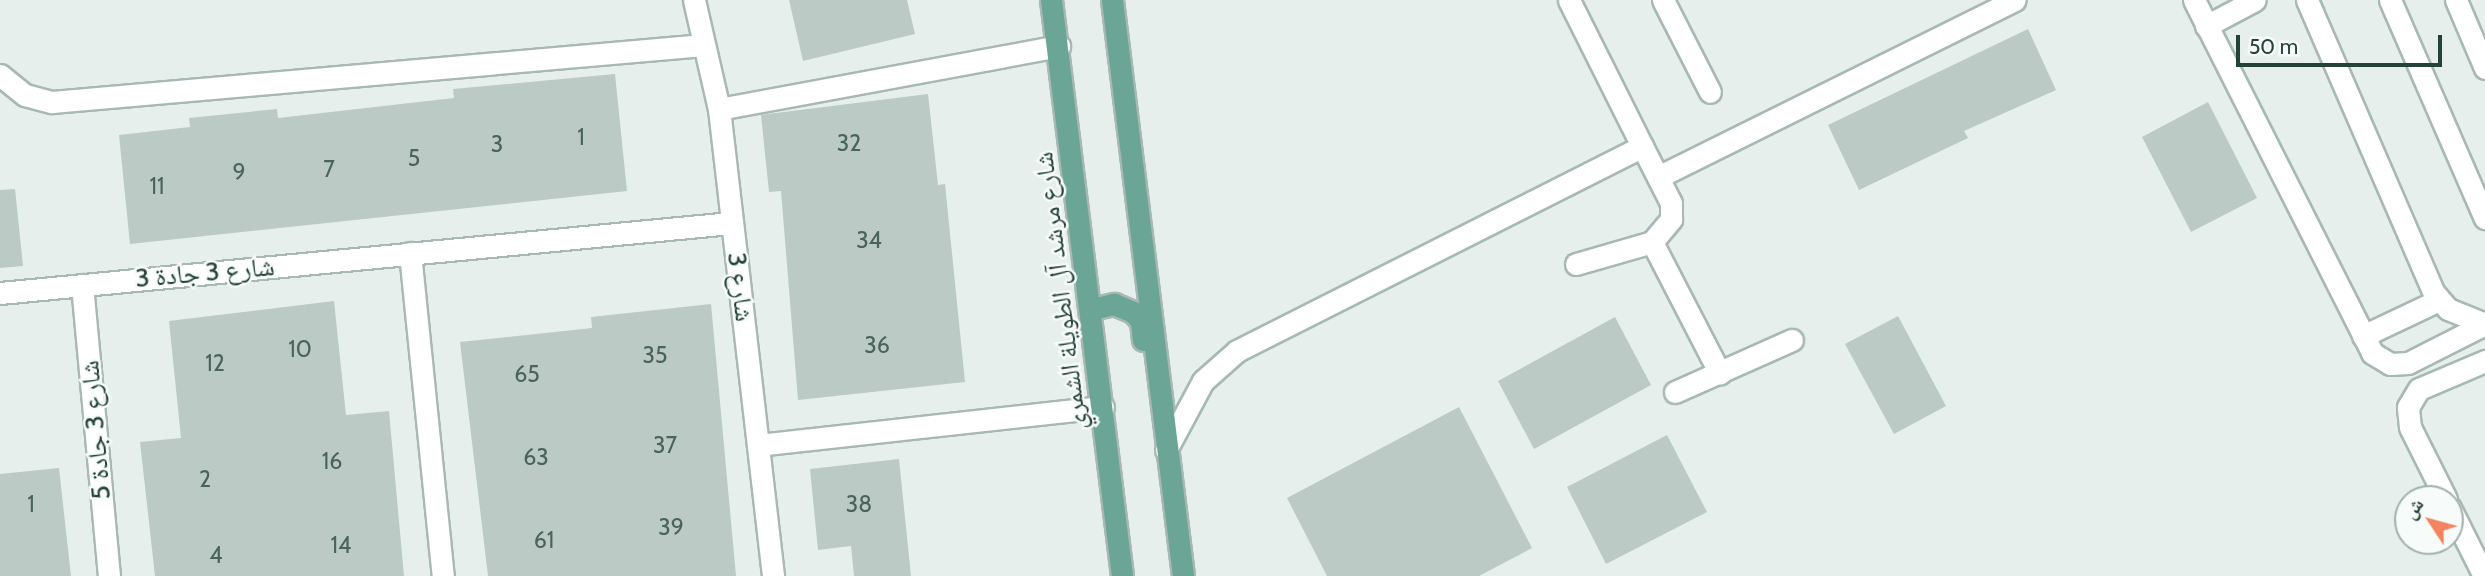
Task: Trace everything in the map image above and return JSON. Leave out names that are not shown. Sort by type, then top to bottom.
[{"type":"main road","name":"شارع مرشد آل الطويلة الشمري","points":[[1051,0],[1092,309],[1122,576]]},
{"type":"main road","points":[[1112,0],[1183,576]]},
{"type":"main road","points":[[1092,309],[1114,304],[1141,321],[1149,406],[1166,450]]},
{"type":"street","name":"شارع 3","points":[[694,0],[719,109],[773,576]]},
{"type":"street","points":[[1569,0],[1671,203],[1671,219],[1652,242],[1576,264]]},
{"type":"street","points":[[1663,0],[1710,92]]},
{"type":"street","points":[[1658,177],[2015,0]]},
{"type":"street","points":[[2194,0],[2363,336],[2380,360],[2399,365],[2469,336],[2485,324]]},
{"type":"street","points":[[2206,26],[2255,0]]},
{"type":"street","points":[[2307,0],[2439,300],[2459,316],[2485,324]]},
{"type":"street","points":[[2456,0],[2485,68]]},
{"type":"street","points":[[2392,2],[2485,218]]},
{"type":"street","points":[[0,75],[25,95],[52,102],[704,45]]},
{"type":"street","points":[[719,109],[1059,46]]},
{"type":"street","points":[[1166,450],[1203,381],[1237,351],[1642,146]]},
{"type":"street","name":"شارع 3 جادة 3","points":[[0,293],[731,223]]},
{"type":"street","points":[[1652,242],[1720,374]]},
{"type":"street","points":[[410,253],[443,576]]},
{"type":"street","name":"شارع 3 جادة 5","points":[[82,285],[110,576]]},
{"type":"street","points":[[2363,336],[2439,300]]},
{"type":"street","points":[[1675,392],[1793,340]]},
{"type":"street","points":[[2439,485],[2410,427],[2408,407],[2419,389],[2485,361]]},
{"type":"street","points":[[758,445],[1103,407]]},
{"type":"street","points":[[2464,536],[2484,576]]},
{"type":"building","points":[[789,0],[907,0],[915,34],[803,61]]},
{"type":"building","points":[[2028,29],[2056,90],[1964,131],[1968,138],[1859,190],[1828,125]]},
{"type":"building","points":[[615,74],[627,191],[130,244],[119,135],[190,127],[189,118],[277,109],[278,118],[454,98],[453,89]]},
{"type":"building","points":[[928,94],[938,185],[945,184],[965,382],[798,400],[781,191],[769,192],[761,115]]},
{"type":"building","points":[[2208,102],[2257,198],[2191,232],[2142,137]]},
{"type":"building","points":[[15,189],[23,266],[0,268],[0,190]]},
{"type":"building","points":[[334,301],[346,415],[389,411],[404,576],[155,576],[140,442],[181,438],[169,321]]},
{"type":"building","points":[[711,304],[736,576],[488,576],[460,342],[592,328],[591,317]]},
{"type":"building","points":[[1898,316],[1946,406],[1894,434],[1845,344]]},
{"type":"building","points":[[1615,317],[1651,385],[1534,449],[1498,381]]},
{"type":"building","points":[[1459,407],[1532,548],[1479,576],[1327,576],[1287,498]]},
{"type":"building","points":[[1667,435],[1707,512],[1606,564],[1567,487]]},
{"type":"building","points":[[899,459],[911,576],[854,576],[851,546],[818,550],[810,469]]},
{"type":"building","points":[[59,468],[71,576],[0,576],[0,474]]}]
